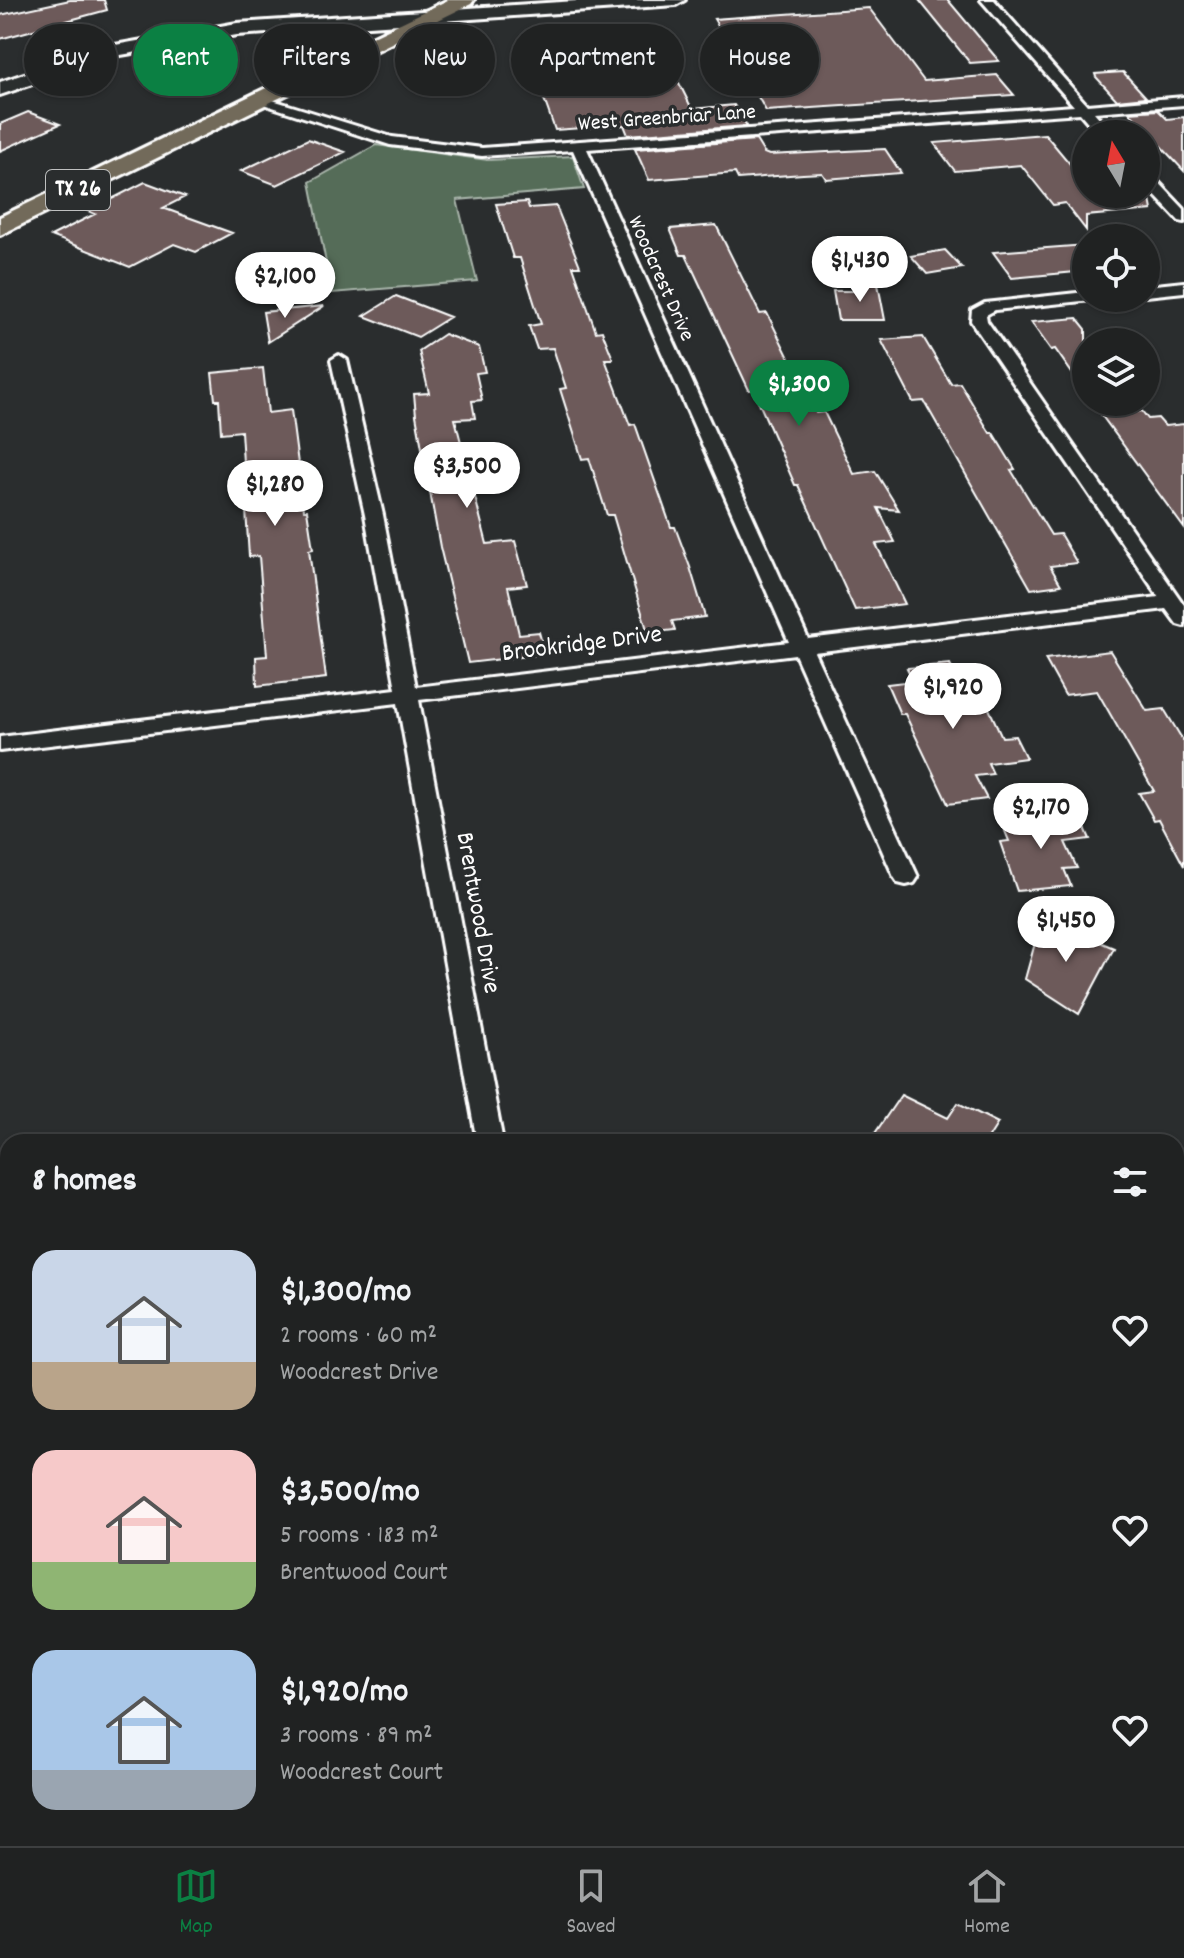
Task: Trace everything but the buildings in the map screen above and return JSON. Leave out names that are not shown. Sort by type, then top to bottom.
[{"type":"main road","name":"TX 26","points":[[0,227],[464,0]]},
{"type":"main road","points":[[0,89],[82,59],[149,42],[237,29],[676,0]]},
{"type":"main road","points":[[0,74],[118,38],[184,26],[252,18],[407,10],[435,14]]},
{"type":"street","points":[[987,0],[1093,120]]},
{"type":"street","name":"West Greenbriar Lane","points":[[261,101],[354,132],[430,148],[482,152],[579,148],[1184,101]]},
{"type":"street","name":"Woodcrest Drive","points":[[579,148],[906,877]]},
{"type":"street","points":[[1160,192],[1184,218]]},
{"type":"street","points":[[1160,290],[1184,287]]},
{"type":"street","points":[[1072,298],[982,308],[978,313],[979,321],[1184,620]]},
{"type":"street","name":"Brentwood Drive","points":[[339,360],[374,515],[409,694],[489,1134]]},
{"type":"street","name":"Brookridge Drive","points":[[0,744],[1171,602]]},
{"type":"green space","points":[[376,145],[488,160],[573,156],[584,189],[457,200],[477,281],[332,293],[310,182]]}]
